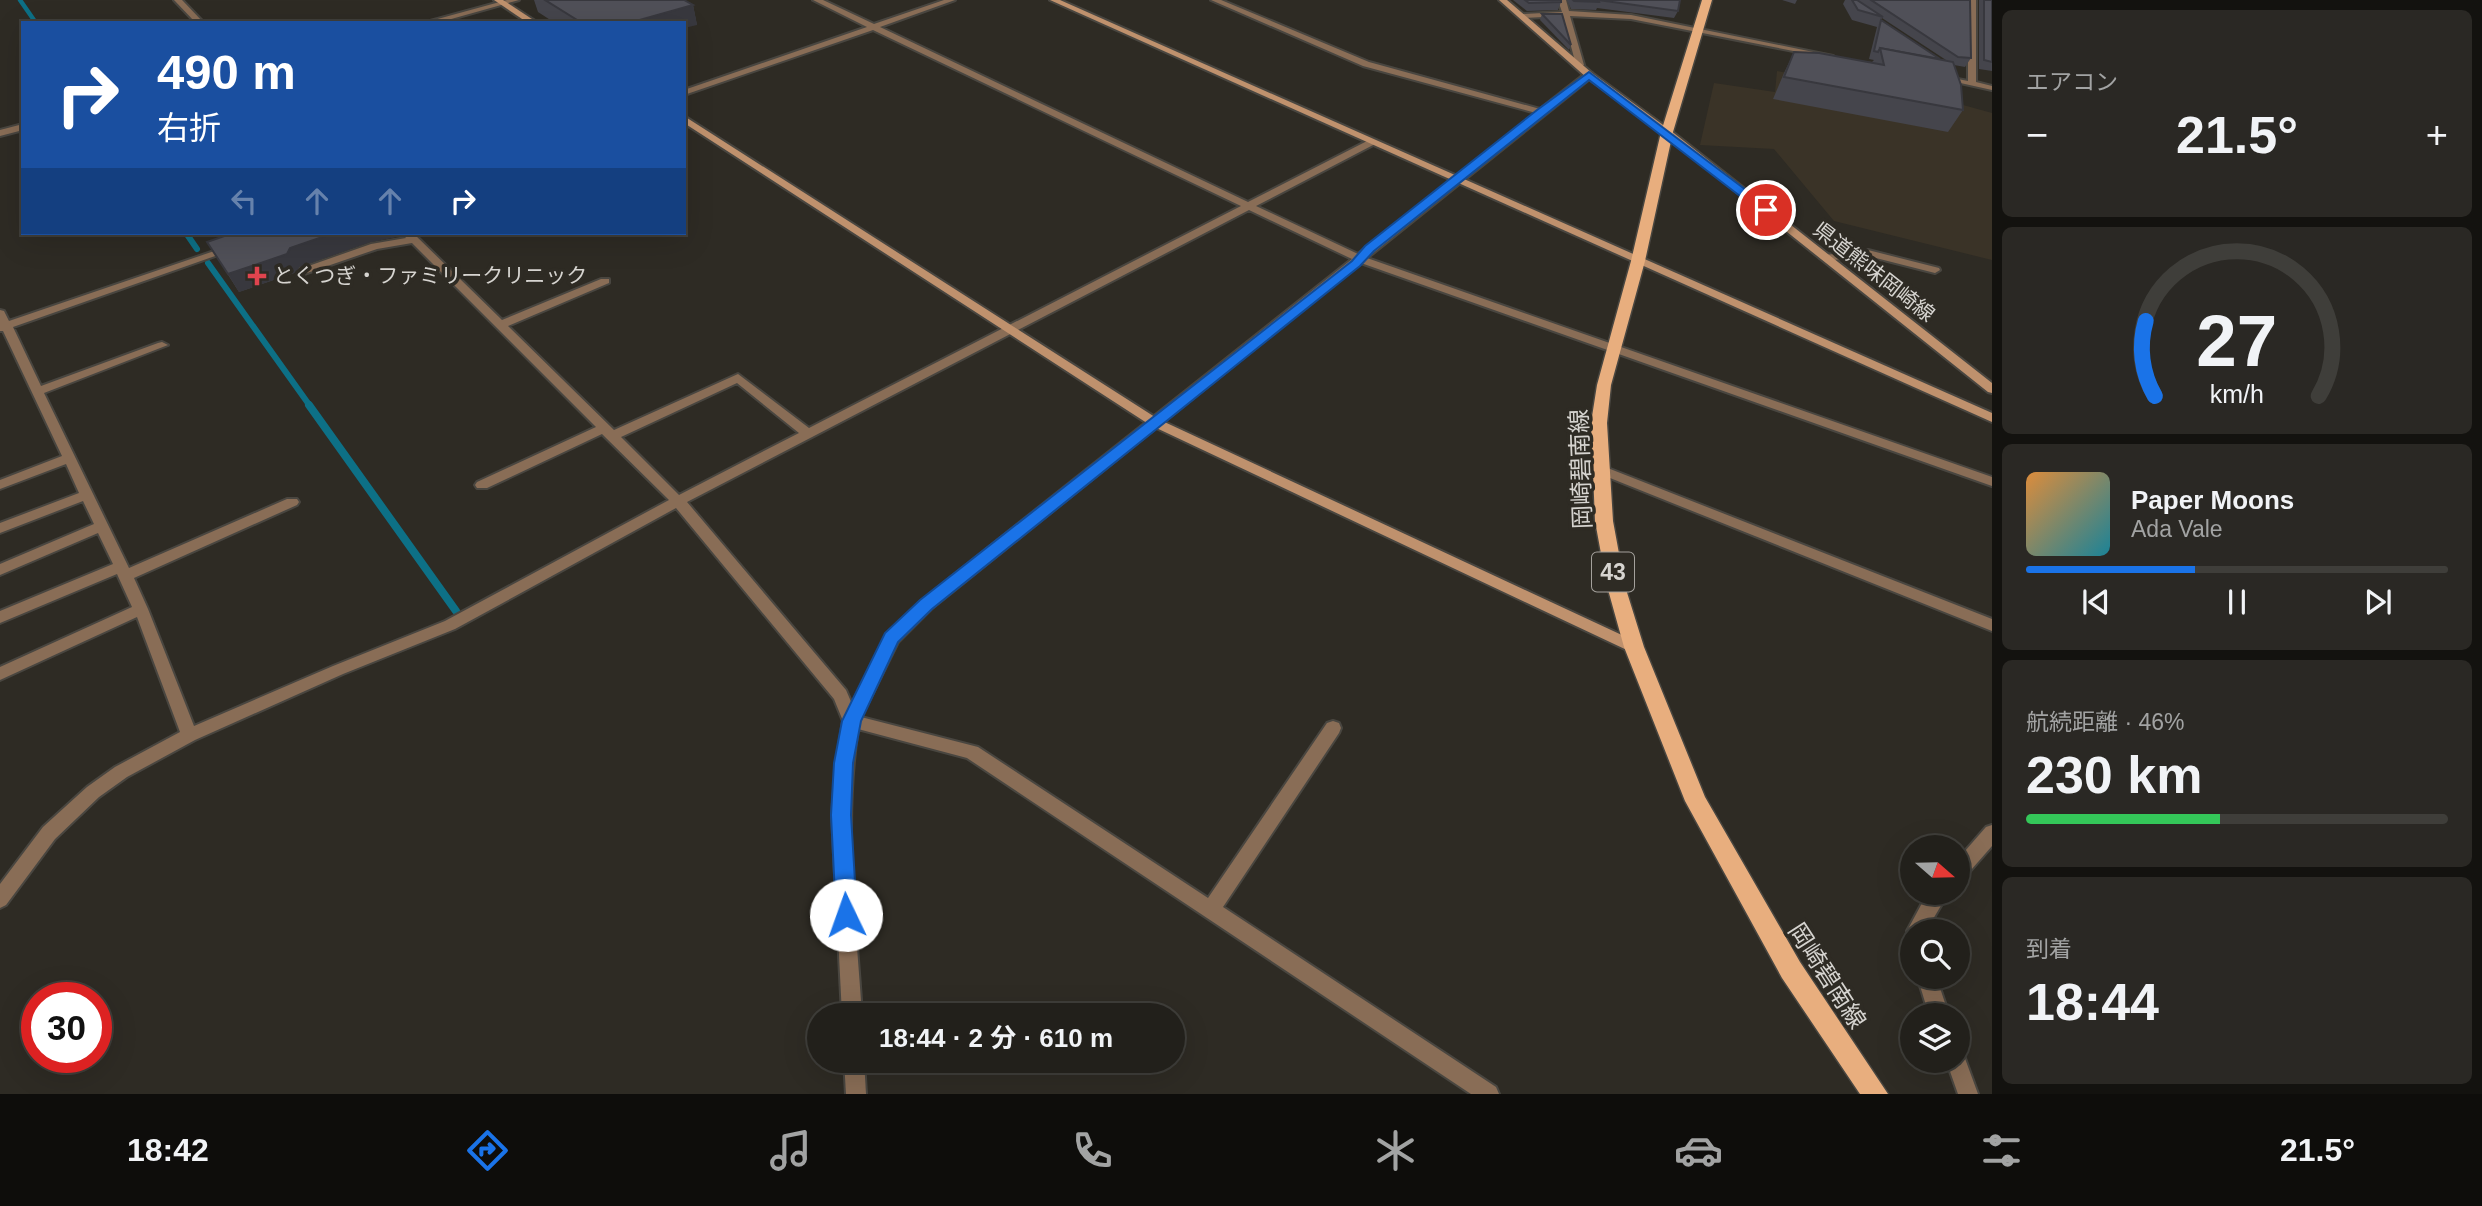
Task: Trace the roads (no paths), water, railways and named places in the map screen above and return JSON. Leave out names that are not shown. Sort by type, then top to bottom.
[{"type":"main road","name":"岡崎碧南線","points":[[1707,0],[1667,132],[1638,261],[1605,385],[1599,423],[1604,521],[1616,586],[1634,647],[1696,801],[1791,970],[1875,1094]]},
{"type":"street","points":[[178,0],[199,21]]},
{"type":"street","points":[[434,21],[515,0]]},
{"type":"street","points":[[817,0],[1360,259],[1614,351],[1992,482]]},
{"type":"street","points":[[686,92],[951,0]]},
{"type":"street","points":[[1054,0],[1992,418]]},
{"type":"street","points":[[1215,0],[1366,64],[1540,112]]},
{"type":"street","name":"県道熊味岡崎線","points":[[1503,0],[1589,75],[1667,132],[1992,389]]},
{"type":"street","points":[[1562,0],[1580,65]]},
{"type":"street","points":[[1972,0],[1972,84]]},
{"type":"street","points":[[500,2],[531,21]]},
{"type":"street","points":[[1523,16],[1566,14],[1631,17],[1835,57]]},
{"type":"street","points":[[1952,70],[1992,98]]},
{"type":"street","points":[[851,1003],[841,815],[844,763],[852,721],[891,638],[926,605],[1360,259],[1369,248],[1589,75]]},
{"type":"street","points":[[1931,76],[1992,88]]},
{"type":"street","points":[[686,120],[1154,422],[1634,647]]},
{"type":"street","points":[[0,132],[21,127]]},
{"type":"street","points":[[0,899],[49,833],[93,792],[121,772],[189,735],[450,625],[678,501],[1372,142]]},
{"type":"street","points":[[304,271],[411,236],[678,501],[840,695],[852,721]]},
{"type":"street","points":[[189,735],[141,609],[2,322],[239,246]]},
{"type":"street","points":[[1825,258],[1868,253],[1935,270]]},
{"type":"street","points":[[500,325],[605,281]]},
{"type":"street","points":[[37,391],[162,345]]},
{"type":"street","points":[[482,485],[738,378],[809,434]]},
{"type":"street","points":[[0,485],[68,458]]},
{"type":"street","points":[[1600,469],[1992,625]]},
{"type":"street","points":[[0,528],[86,495]]},
{"type":"street","points":[[0,617],[122,572],[292,502]]},
{"type":"street","points":[[0,570],[101,526]]},
{"type":"street","points":[[0,674],[141,609]]},
{"type":"street","points":[[852,721],[972,752],[1489,1094]]},
{"type":"street","points":[[1211,909],[1332,728]]},
{"type":"street","points":[[1970,858],[1992,833]]},
{"type":"street","points":[[855,1073],[856,1094]]},
{"type":"street","points":[[1961,1073],[1968,1094]]},
{"type":"waterway","points":[[20,0],[35,21]]},
{"type":"waterway","points":[[187,235],[197,249]]},
{"type":"waterway","points":[[208,263],[310,406]]},
{"type":"waterway","points":[[309,405],[456,611]]},
{"type":"place","name":"とくつぎ・ファミリークリニック","points":[[257,276]]}]
